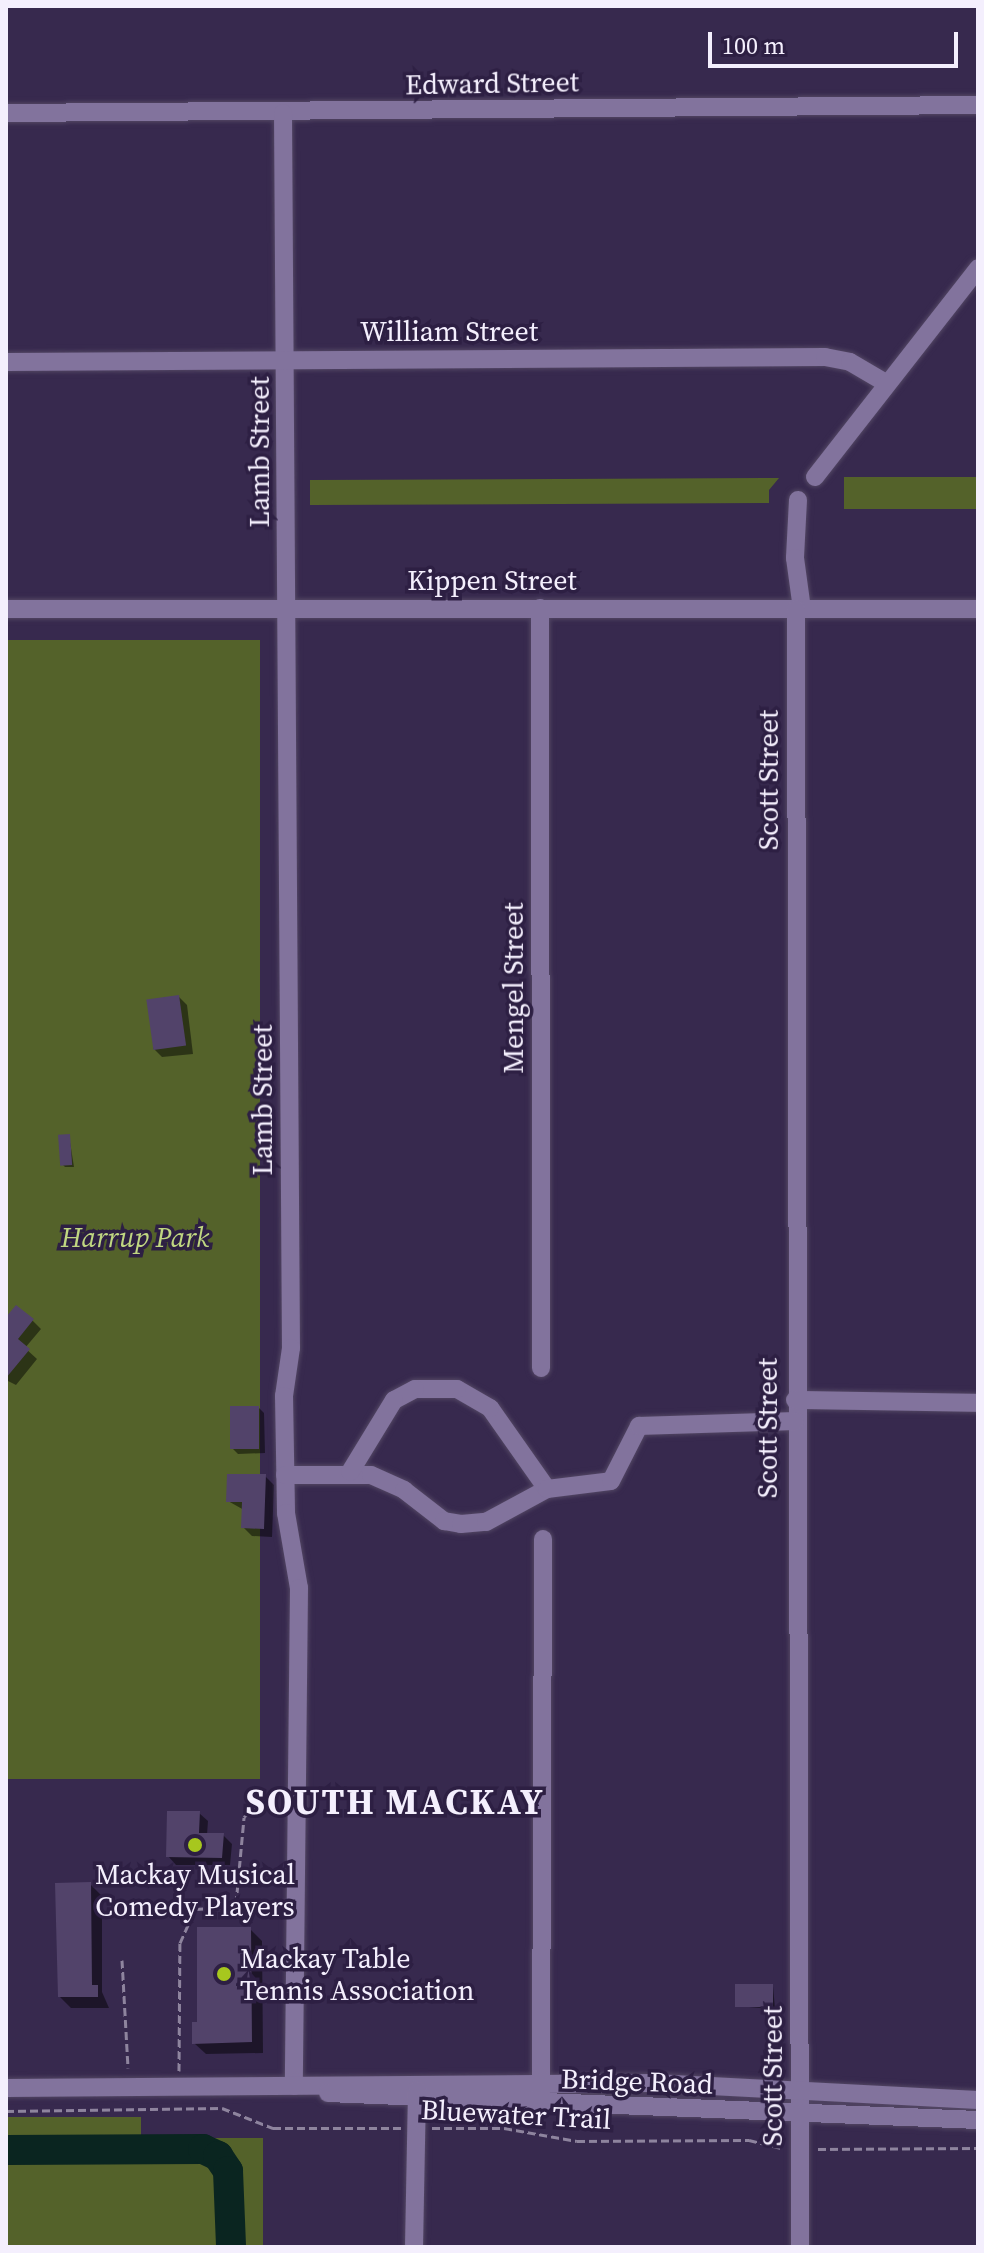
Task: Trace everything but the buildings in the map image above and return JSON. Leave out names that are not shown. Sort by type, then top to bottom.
[{"type":"street","name":"Edward Street","points":[[6,113],[978,105]]},
{"type":"street","name":"Lamb Street","points":[[283,113],[291,1348],[284,1396],[285,1475],[299,1588],[294,2086]]},
{"type":"street","points":[[815,477],[978,268]]},
{"type":"street","name":"William Street","points":[[6,362],[825,357],[850,362],[886,383]]},
{"type":"street","name":"Scott Street","points":[[798,500],[795,558],[799,609],[795,1421],[800,2247]]},
{"type":"street","name":"Mengel Street","points":[[540,608],[541,1368]]},
{"type":"street","name":"Kippen Street","points":[[6,609],[978,609]]},
{"type":"street","points":[[350,1472],[394,1400],[415,1389],[457,1389],[490,1408],[547,1489]]},
{"type":"street","points":[[795,1400],[978,1403]]},
{"type":"street","points":[[285,1475],[350,1472],[386,1480],[444,1521],[461,1524],[486,1522],[547,1489],[611,1481],[639,1426],[795,1421]]},
{"type":"street","points":[[541,2105],[543,1539]]},
{"type":"street","name":"Bridge Road","points":[[417,2091],[542,2083],[978,2100]]},
{"type":"street","name":"Bridge Road","points":[[6,2088],[294,2086],[417,2091],[541,2105],[978,2120]]},
{"type":"street","points":[[414,2247],[417,2091]]},
{"type":"path","points":[[236,1904],[244,1817],[263,1799],[298,1785]]},
{"type":"path","points":[[179,2087],[180,1943],[195,1909],[236,1904],[297,1904]]},
{"type":"path","points":[[122,1960],[128,2087]]},
{"type":"path","name":"Bluewater Trail","points":[[6,2111],[222,2108],[273,2128],[504,2128],[577,2141],[753,2141],[800,2149],[978,2148]]},
{"type":"green space","points":[[844,477],[978,477],[978,509],[844,509]]},
{"type":"green space","points":[[779,478],[769,490],[769,503],[310,505],[310,480]]},
{"type":"green space","name":"Harrup Park","points":[[6,640],[260,640],[260,1779],[6,1779]]},
{"type":"green space","points":[[6,2117],[141,2117],[141,2138],[263,2138],[263,2247],[6,2247]]},
{"type":"waterway","points":[[6,2150],[203,2149],[218,2156],[228,2171],[231,2247]]},
{"type":"place","name":"Mackay Musical Comedy Players","points":[[195,1845]]},
{"type":"place","name":"Mackay Table Tennis Association","points":[[224,1974]]},
{"type":"district","name":"SOUTH MACKAY","points":[[395,1802]]}]
